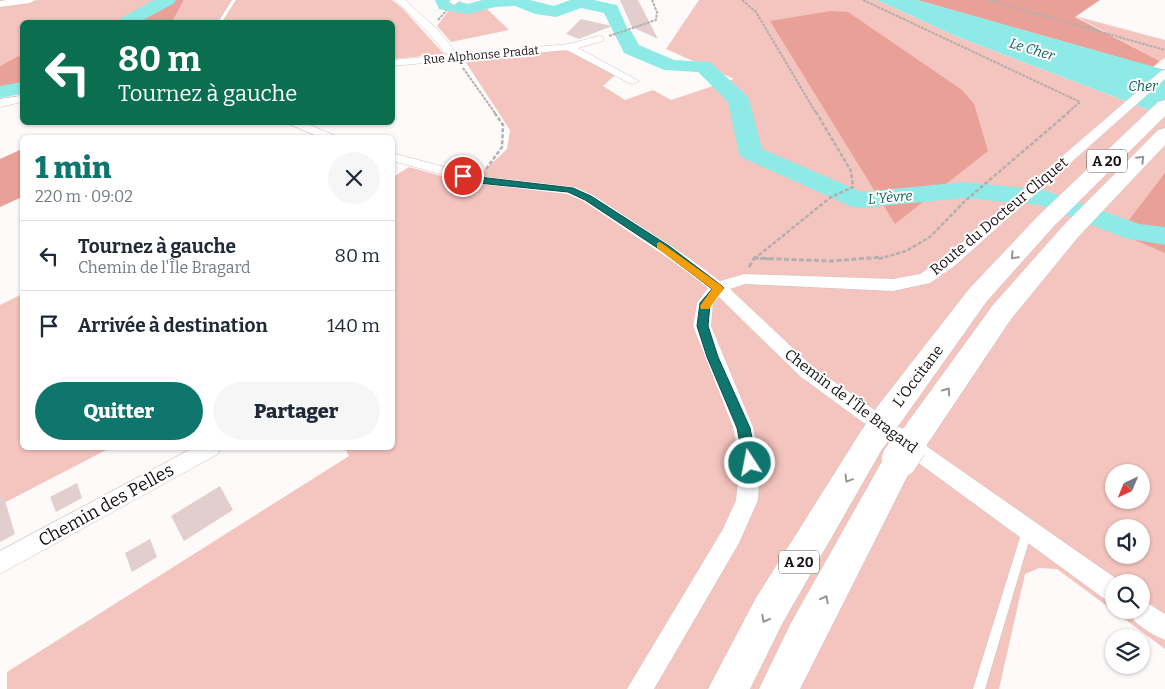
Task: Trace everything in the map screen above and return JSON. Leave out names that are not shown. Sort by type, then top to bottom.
[{"type":"highway","name":"L'Occitane","points":[[779,689],[804,637],[910,445],[1059,226],[1070,197],[1165,106]]},
{"type":"highway","name":"L'Occitane","points":[[728,689],[769,611],[881,427],[978,295],[1059,226],[1095,207],[1164,135]]},
{"type":"street","points":[[0,4],[30,0]]},
{"type":"street","points":[[400,0],[431,29],[455,58]]},
{"type":"street","name":"Rue Alphonse Pradat","points":[[395,63],[569,47],[599,39]]},
{"type":"street","points":[[569,47],[633,80]]},
{"type":"street","name":"Route du Docteur Cliquet","points":[[719,288],[744,279],[893,285],[924,278],[948,263],[1165,73]]},
{"type":"street","points":[[0,103],[20,99]]},
{"type":"street","points":[[298,125],[327,135]]},
{"type":"street","name":"Chemin de l'Île Bragard","points":[[395,157],[478,180],[570,190],[588,198],[665,249],[719,288],[765,334],[807,372],[1105,586]]},
{"type":"street","points":[[640,689],[731,536],[747,500],[750,463],[743,428],[702,326],[705,303],[719,288]]},
{"type":"street","name":"Chemin des Pelles","points":[[0,563],[207,450]]},
{"type":"street","points":[[1150,618],[1165,628]]},
{"type":"lane","points":[[221,20],[234,0]]},
{"type":"lane","points":[[979,689],[1027,530]]},
{"type":"path","points":[[599,39],[656,20],[657,12],[652,0]]},
{"type":"path","points":[[742,0],[756,12],[851,171],[853,187],[831,197],[754,258],[744,279]]},
{"type":"path","points":[[754,258],[830,261],[877,259],[906,250],[930,237],[966,201],[1080,102],[863,0]]},
{"type":"path","points":[[988,0],[1165,50]]},
{"type":"path","points":[[455,58],[502,125],[502,147],[478,180]]},
{"type":"shaded area","points":[[38,0],[158,0],[119,20],[20,20],[20,56],[0,66],[0,6]]},
{"type":"shaded area","points":[[172,0],[184,0],[173,20],[137,20]]},
{"type":"shaded area","points":[[184,0],[392,0],[403,9],[444,54],[395,59],[395,20],[173,20]]},
{"type":"shaded area","points":[[699,0],[877,0],[958,37],[1165,116],[1165,649],[1150,638],[1150,629],[1138,629],[1124,619],[1150,619],[1150,574],[1105,574],[1105,605],[1057,569],[1039,568],[1025,574],[999,689],[7,689],[7,672],[349,456],[346,450],[395,450],[395,176],[409,167],[470,184],[507,149],[510,130],[463,58],[561,50],[582,54],[616,74],[603,86],[625,100],[653,90],[671,100],[734,79],[666,49]]},
{"type":"shaded area","points":[[917,0],[1100,0],[1075,17],[1160,61],[1153,67]]},
{"type":"shaded area","points":[[487,9],[509,30],[451,42],[437,26],[449,10],[462,13]]},
{"type":"shaded area","points":[[831,11],[848,12],[962,90],[974,104],[988,151],[895,224],[770,21]]},
{"type":"shaded area","points":[[1075,16],[1165,40],[1165,58],[1160,61]]},
{"type":"shaded area","points":[[20,56],[20,85],[0,95],[0,66]]},
{"type":"shaded area","points":[[20,150],[20,198],[0,207],[0,159]]},
{"type":"shaded area","points":[[1165,173],[1165,253],[1119,233]]},
{"type":"shaded area","points":[[20,295],[20,450],[106,450],[0,505],[0,305]]},
{"type":"water","name":"Cher","points":[[877,0],[917,0],[1165,70],[1165,116],[958,37]]},
{"type":"building","points":[[620,0],[638,0],[658,39],[632,27]]},
{"type":"building","points":[[581,19],[612,26],[579,39],[566,34]]},
{"type":"building","points":[[77,483],[82,498],[56,512],[50,497]]},
{"type":"building","points":[[220,486],[233,510],[184,541],[171,516]]},
{"type":"building","points":[[4,497],[15,534],[0,542],[0,498]]},
{"type":"building","points":[[150,539],[157,557],[132,572],[125,553]]},
{"type":"waterway","name":"L'Yèvre","points":[[131,20],[167,0]]},
{"type":"waterway","name":"L'Yèvre","points":[[444,0],[445,5],[468,9],[495,2],[517,1],[541,10],[556,12],[585,0]]},
{"type":"waterway","name":"L'Yèvre","points":[[582,3],[611,9],[620,29]]},
{"type":"waterway","name":"L'Yèvre","points":[[624,35],[631,49],[671,66],[703,66],[738,100],[751,153],[859,200],[964,190],[1044,198],[1135,232],[1165,236]]},
{"type":"waterway","name":"L'Yèvre","points":[[0,92],[20,88]]},
{"type":"slow traffic","points":[[660,246],[719,288],[705,303],[705,306]]},
{"type":"route","points":[[463,176],[478,180],[550,186],[570,190],[588,198],[680,259],[719,288],[705,303],[702,326],[743,428],[750,463]]},
{"type":"water label","name":"Le Cher","points":[[1032,49]]}]
